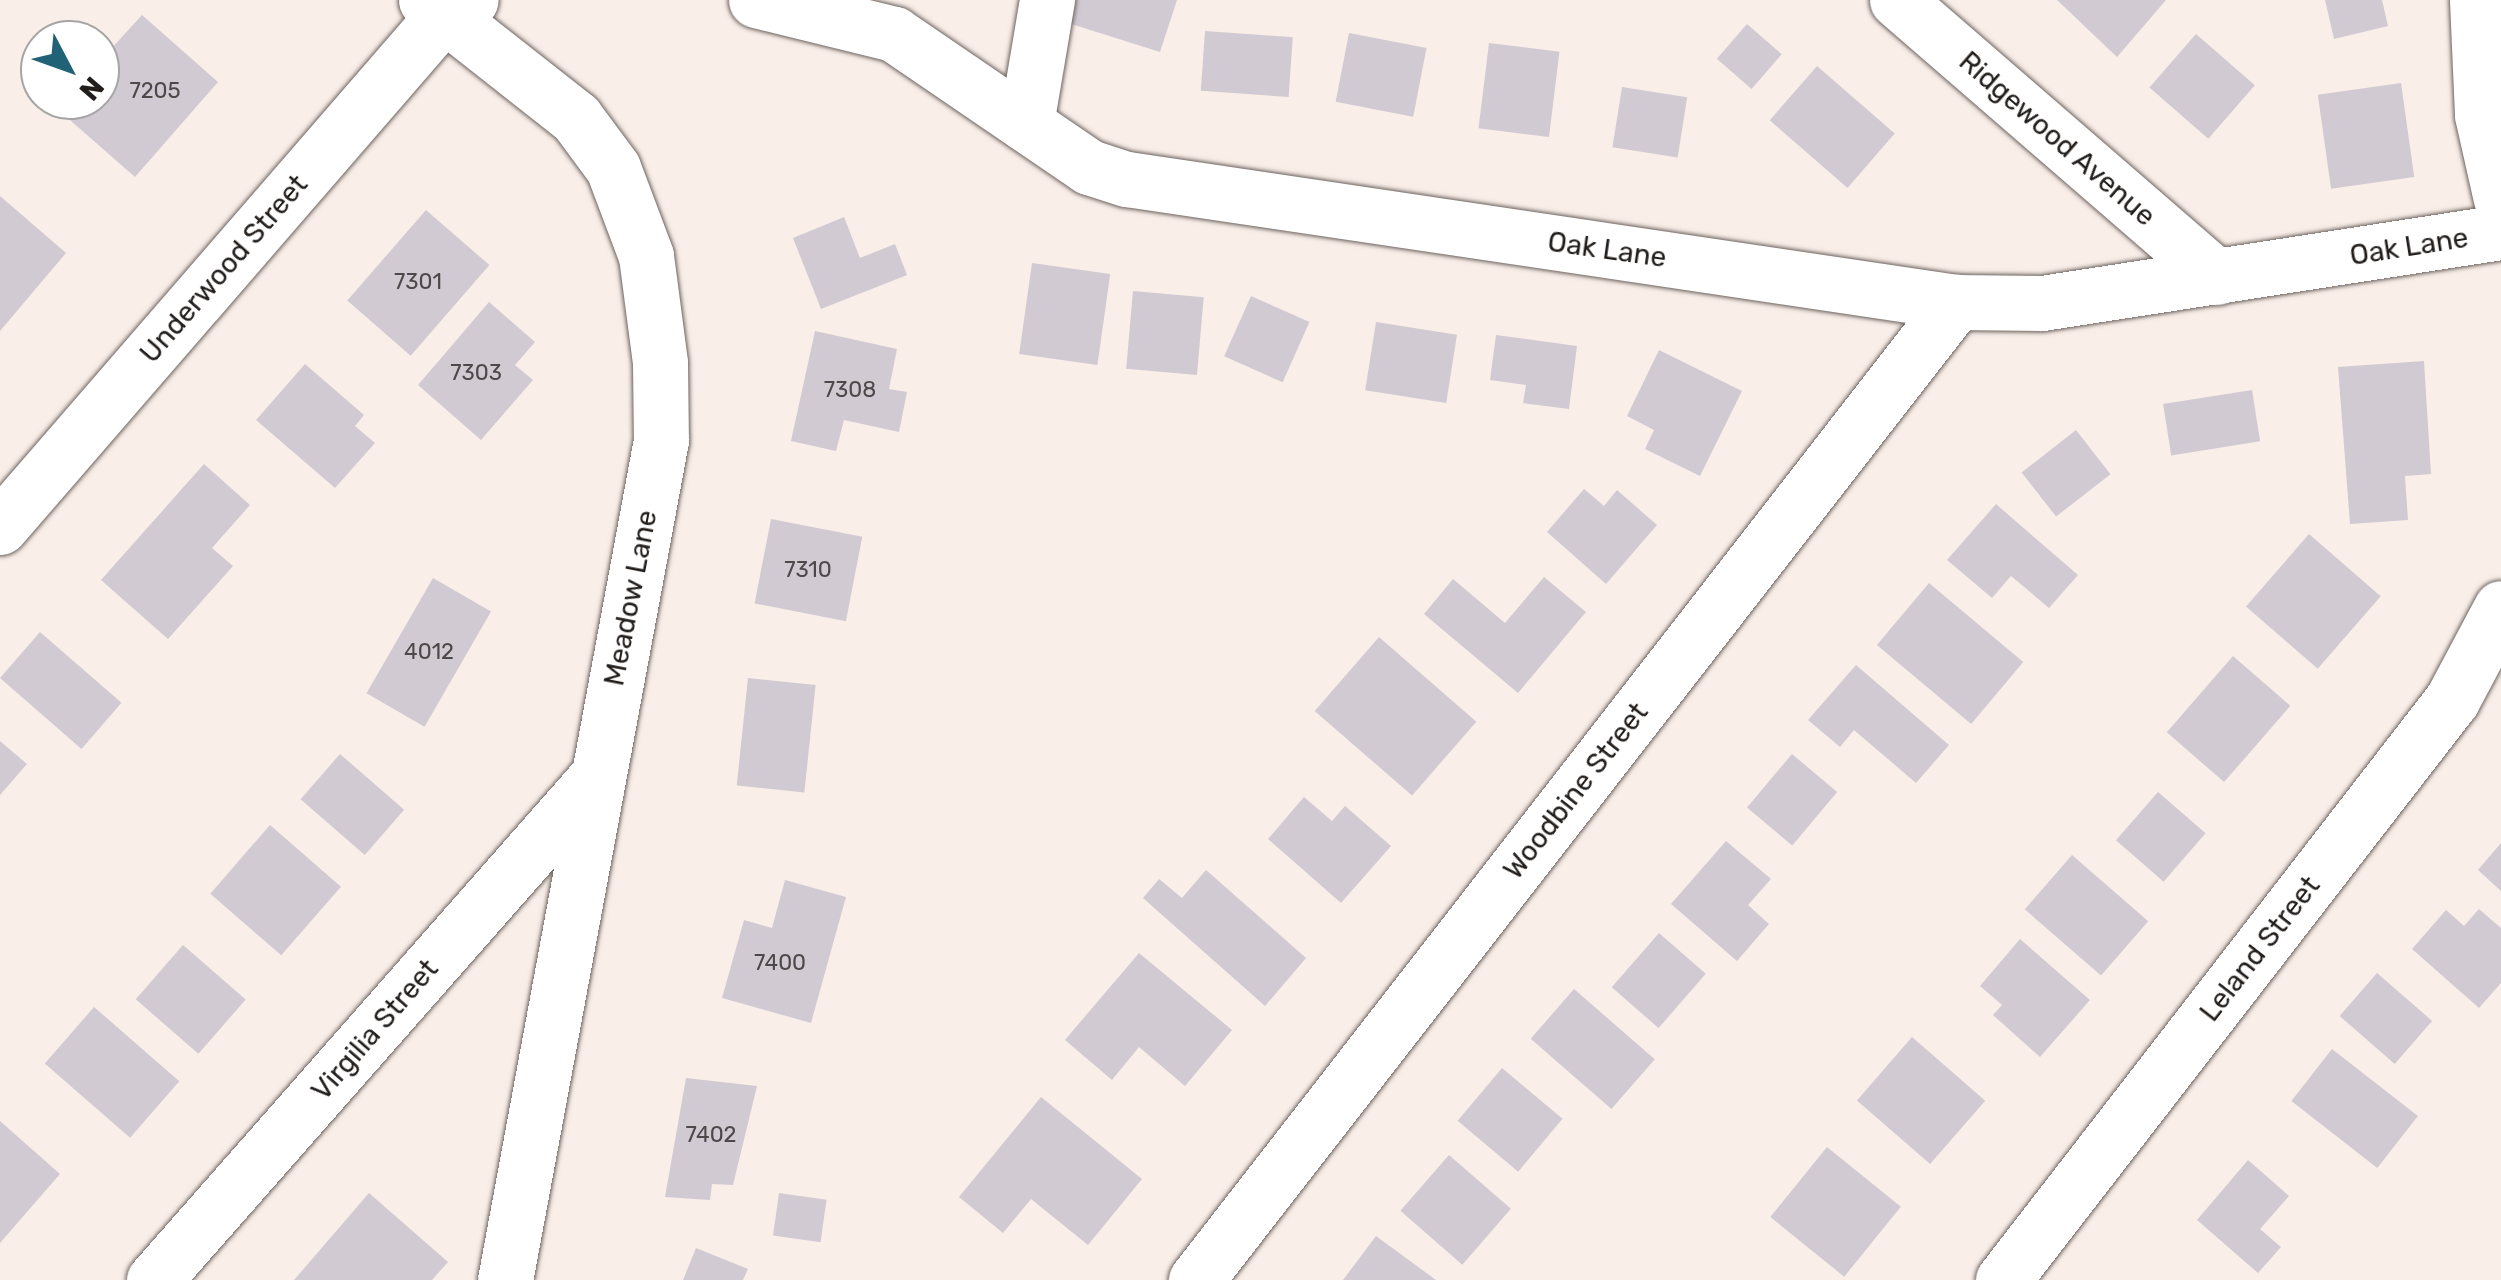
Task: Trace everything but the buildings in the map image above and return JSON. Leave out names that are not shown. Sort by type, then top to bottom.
[{"type":"street","name":"Oak Lane","points":[[756,0],[894,34],[1089,168],[1127,179],[1956,302],[2042,303],[2501,232]]},
{"type":"street","points":[[1026,124],[1047,0]]},
{"type":"street","name":"Ridgewood Avenue","points":[[1897,0],[2217,277]]},
{"type":"street","points":[[2478,0],[2482,115],[2501,198]]},
{"type":"street","name":"Underwood Street","points":[[0,527],[448,4]]},
{"type":"street","name":"Meadow Lane","points":[[448,4],[576,118],[613,168],[646,256],[661,440],[505,1280]]},
{"type":"street","name":"Woodbine Street","points":[[1196,1280],[1956,302]]},
{"type":"street","name":"Leland Street","points":[[2003,1280],[2452,700],[2501,608]]},
{"type":"street","name":"Virgilia Street","points":[[154,1280],[595,779]]}]
